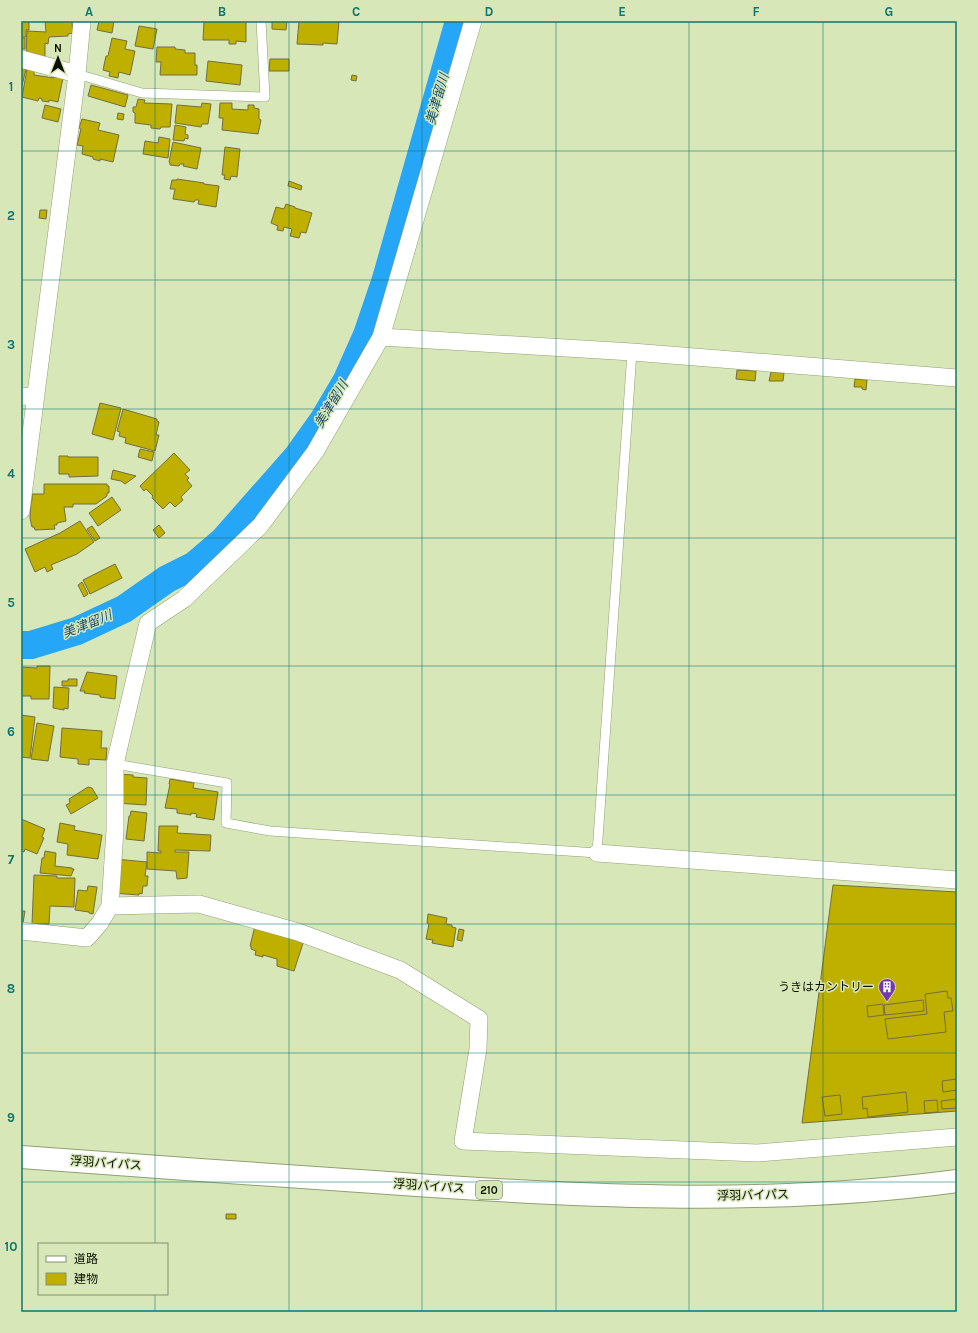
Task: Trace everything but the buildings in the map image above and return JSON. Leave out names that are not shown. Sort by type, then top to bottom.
[{"type":"highway","name":"浮羽バイパス","points":[[21,1157],[460,1189],[603,1195],[761,1196],[913,1187],[957,1181]]},
{"type":"street","points":[[21,511],[28,396],[77,74],[82,21]]},
{"type":"street","points":[[21,932],[87,938],[100,923],[110,906],[115,830],[115,764],[148,622],[184,599],[260,526],[315,452],[381,337],[473,21]]},
{"type":"street","points":[[21,59],[77,74]]},
{"type":"street","points":[[381,337],[632,352],[957,378]]},
{"type":"street","points":[[597,853],[957,880]]},
{"type":"street","points":[[110,906],[199,904],[298,932],[400,970],[478,1019],[478,1049],[463,1141],[757,1153],[957,1137]]},
{"type":"lane","points":[[77,74],[142,93],[265,97],[261,21]]},
{"type":"lane","points":[[115,764],[227,783],[226,823],[240,826],[270,831],[597,853],[632,352]]},
{"type":"waterway","name":"美津留川","points":[[21,645],[31,645],[77,631],[124,609],[167,579],[195,565],[223,541],[297,457],[324,419],[347,380],[367,335],[386,279],[459,21]]},
{"type":"place","name":"うきはカントリー","points":[[887,1002]]}]
